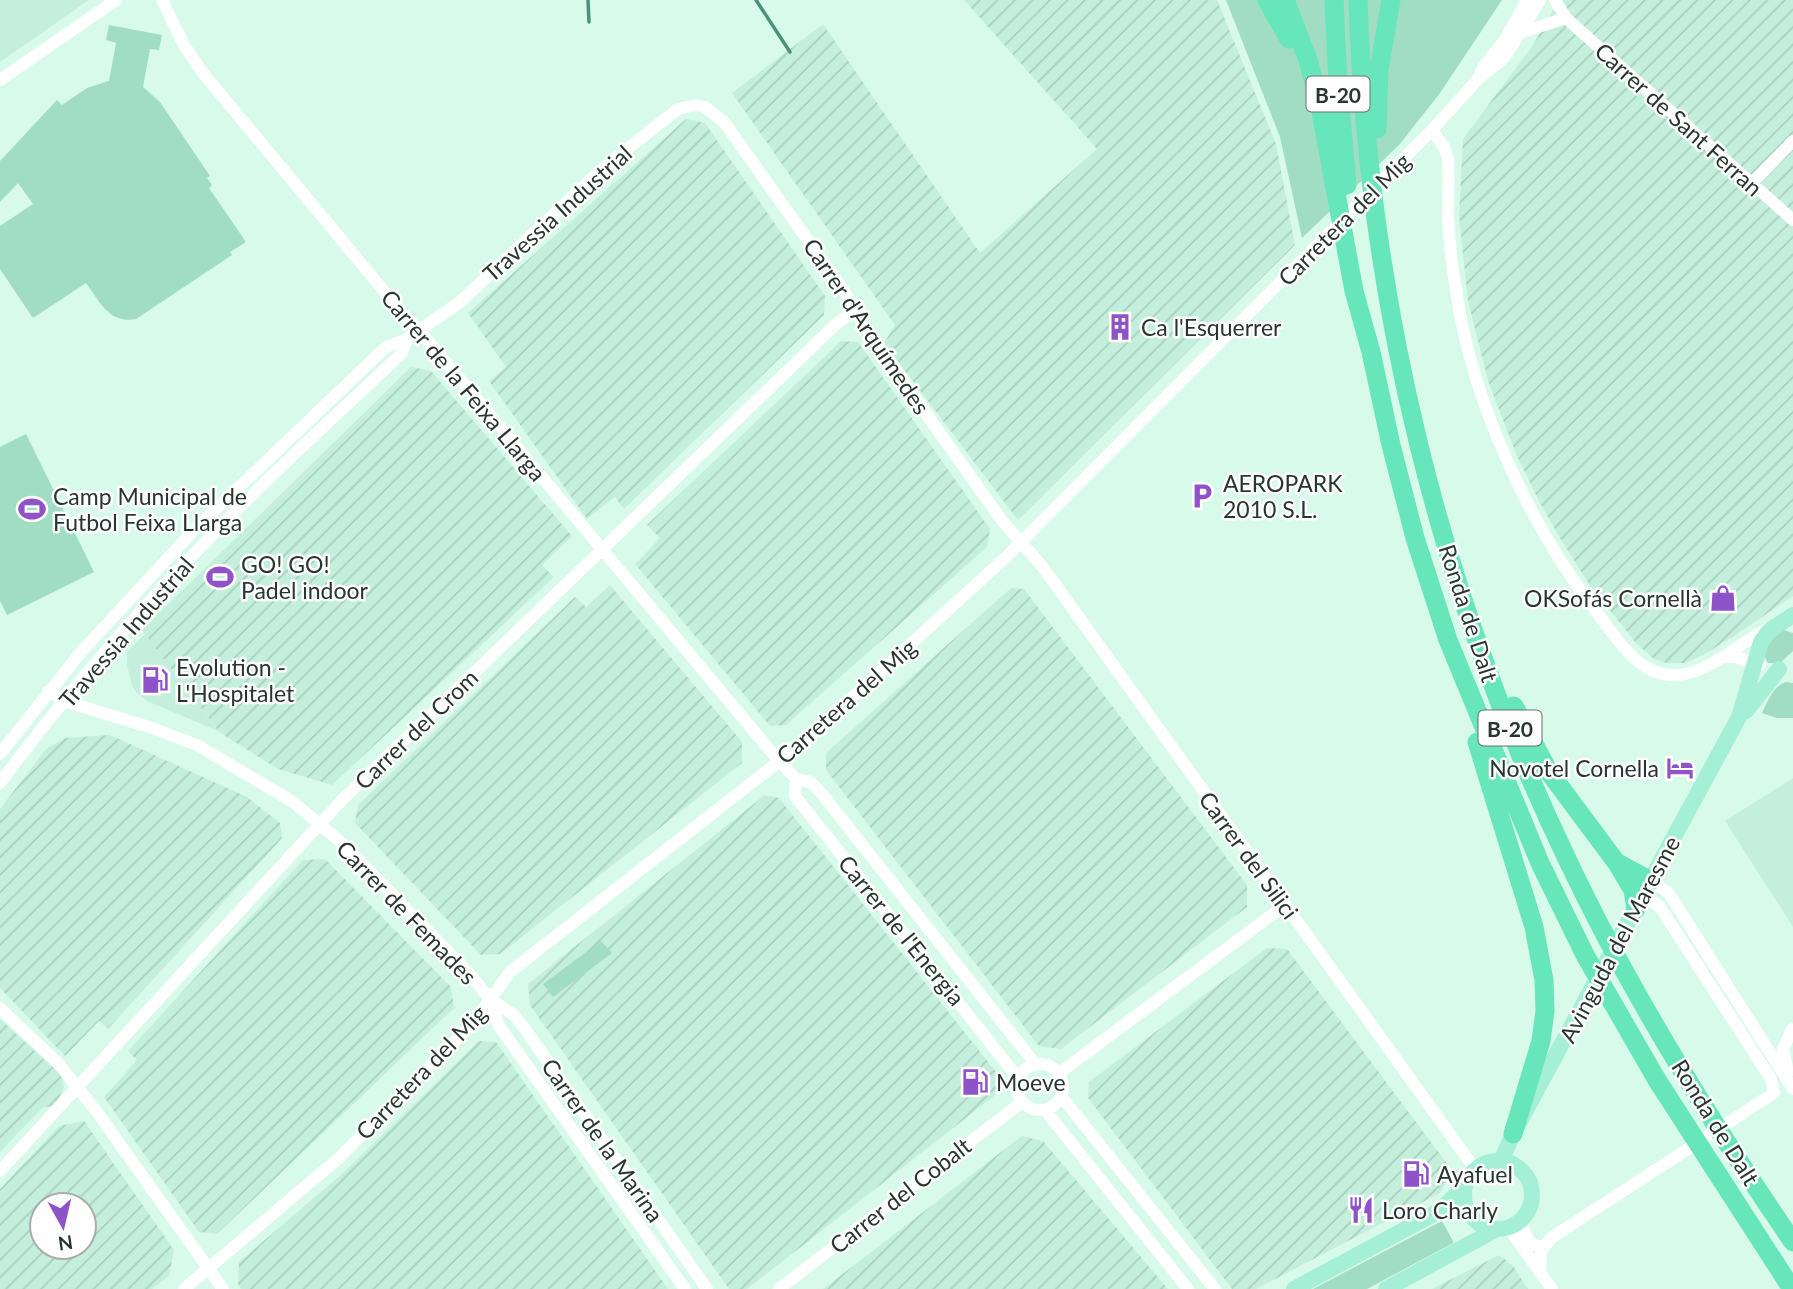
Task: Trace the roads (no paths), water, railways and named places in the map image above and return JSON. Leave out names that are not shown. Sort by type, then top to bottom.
[{"type":"highway","points":[[1267,0],[1290,39],[1309,83],[1332,171],[1343,193]]},
{"type":"highway","points":[[1285,0],[1314,82],[1332,171]]},
{"type":"highway","name":"B-20","points":[[1334,0],[1343,193]]},
{"type":"highway","name":"B-20","points":[[1359,0],[1362,82],[1373,162]]},
{"type":"highway","points":[[1373,162],[1379,70],[1391,0]]},
{"type":"highway","name":"Ronda de Dalt","points":[[1373,162],[1387,290],[1409,399],[1439,522],[1473,630],[1519,751],[1567,859],[1626,974],[1680,1066],[1791,1238]]},
{"type":"highway","name":"Ronda de Dalt","points":[[1343,193],[1371,352],[1401,485],[1448,640],[1540,863],[1585,955],[1657,1080],[1792,1289]]},
{"type":"highway","points":[[1439,522],[1523,727],[1549,772],[1643,895]]},
{"type":"highway","points":[[1448,640],[1534,927],[1543,969],[1545,1004],[1541,1041],[1513,1134]]},
{"type":"highway","points":[[1616,862],[1630,884],[1643,895]]},
{"type":"main road","points":[[1739,717],[1758,662],[1761,642],[1785,623]]},
{"type":"main road","points":[[1758,662],[1765,669],[1786,666]]},
{"type":"main road","points":[[1739,717],[1786,666]]},
{"type":"main road","name":"Avinguda del Maresme","points":[[1501,1161],[1513,1134],[1739,717]]},
{"type":"main road","points":[[1294,1289],[1439,1211],[1484,1163],[1501,1161],[1521,1170],[1530,1183],[1532,1193],[1531,1204],[1523,1218],[1386,1289]]},
{"type":"main road","points":[[1464,1187],[1465,1205],[1471,1216],[1485,1227],[1503,1228]]},
{"type":"street","points":[[0,80],[116,0]]},
{"type":"street","name":"Carrer de la Feixa Llarga","points":[[162,0],[185,47],[203,73],[779,761]]},
{"type":"street","name":"Carretera del Mig","points":[[1479,78],[1527,0]]},
{"type":"street","name":"Carretera del Mig","points":[[184,1289],[340,1157],[468,1028],[510,972],[818,729],[1021,542],[1432,130],[1479,78],[1505,57],[1540,0]]},
{"type":"street","name":"Carrer de Sant Ferran","points":[[1555,0],[1566,18],[1793,220]]},
{"type":"street","points":[[1504,41],[1522,31],[1566,18]]},
{"type":"street","name":"Travessia Industrial","points":[[0,754],[48,691],[144,582],[218,505],[386,347],[407,339],[460,302],[601,169],[678,109],[696,105],[713,111]]},
{"type":"street","name":"Carrer d'Arquímedes","points":[[713,111],[740,143],[939,432],[1003,522],[1021,542]]},
{"type":"street","points":[[1432,130],[1448,158],[1450,247],[1459,310],[1485,403],[1503,449],[1536,516],[1581,592],[1617,639],[1642,664],[1660,674],[1688,674],[1704,668],[1747,640],[1785,623]]},
{"type":"street","points":[[1752,183],[1793,141]]},
{"type":"street","name":"Carrer del Crom","points":[[0,1171],[320,824],[834,326],[855,310]]},
{"type":"street","name":"Travessia Industrial","points":[[0,783],[64,701],[184,565],[247,499],[402,353],[407,339]]},
{"type":"street","name":"Carrer del Silici","points":[[1021,542],[1042,566],[1475,1170]]},
{"type":"street","points":[[1723,657],[1758,662]]},
{"type":"street","name":"Carrer de Femades","points":[[48,691],[64,701],[197,745],[272,788],[320,824],[469,973],[490,999],[499,1026],[685,1289]]},
{"type":"street","name":"Carrer de l'Energia","points":[[779,761],[796,779],[811,782],[822,794],[1036,1065]]},
{"type":"street","name":"Carrer de l'Energia","points":[[796,779],[795,796],[1018,1078]]},
{"type":"street","points":[[1643,895],[1668,892],[1793,1089]]},
{"type":"street","points":[[1643,895],[1660,907],[1771,1079],[1774,1093]]},
{"type":"street","points":[[1058,1074],[1285,905]]},
{"type":"street","name":"Carrer de la Marina","points":[[490,999],[514,1015],[525,1029],[707,1289]]},
{"type":"street","points":[[0,1008],[59,1064],[223,1289]]},
{"type":"street","points":[[1754,1053],[1793,1028]]},
{"type":"street","points":[[1793,1028],[1784,1044],[1783,1053],[1793,1089]]},
{"type":"street","points":[[1036,1065],[1051,1068],[1058,1074],[1062,1081],[1061,1096],[1054,1105],[1045,1110],[1032,1109],[1022,1102],[1017,1088],[1018,1078],[1026,1069],[1036,1065]]},
{"type":"street","points":[[1540,1271],[1540,1255],[1551,1238],[1774,1093],[1782,1090],[1793,1096]]},
{"type":"street","points":[[1061,1096],[1215,1289]]},
{"type":"street","name":"Carrer del Cobalt","points":[[779,1289],[1022,1102]]},
{"type":"street","points":[[1045,1110],[1188,1289]]},
{"type":"street","points":[[1523,1218],[1523,1229],[1531,1244],[1543,1247]]},
{"type":"street","points":[[1503,1228],[1552,1289]]},
{"type":"waterway","points":[[588,0],[589,22]]},
{"type":"waterway","points":[[756,0],[790,52]]},
{"type":"place","name":"Ca l'Esquerrer","points":[[1120,327]]},
{"type":"place","name":"AEROPARK 2010 S.L.","points":[[1202,496]]},
{"type":"place","name":"Camp Municipal de Futbol Feixa Llarga","points":[[32,509]]},
{"type":"place","name":"GO! GO! Padel indoor","points":[[220,577]]},
{"type":"place","name":"OKSofás Cornellà","points":[[1723,598]]},
{"type":"place","name":"Evolution - L'Hospitalet","points":[[155,680]]},
{"type":"place","name":"Novotel Cornella","points":[[1680,768]]},
{"type":"place","name":"Moeve","points":[[975,1082]]},
{"type":"place","name":"Ayafuel","points":[[1416,1174]]},
{"type":"place","name":"Loro Charly","points":[[1361,1210]]}]
